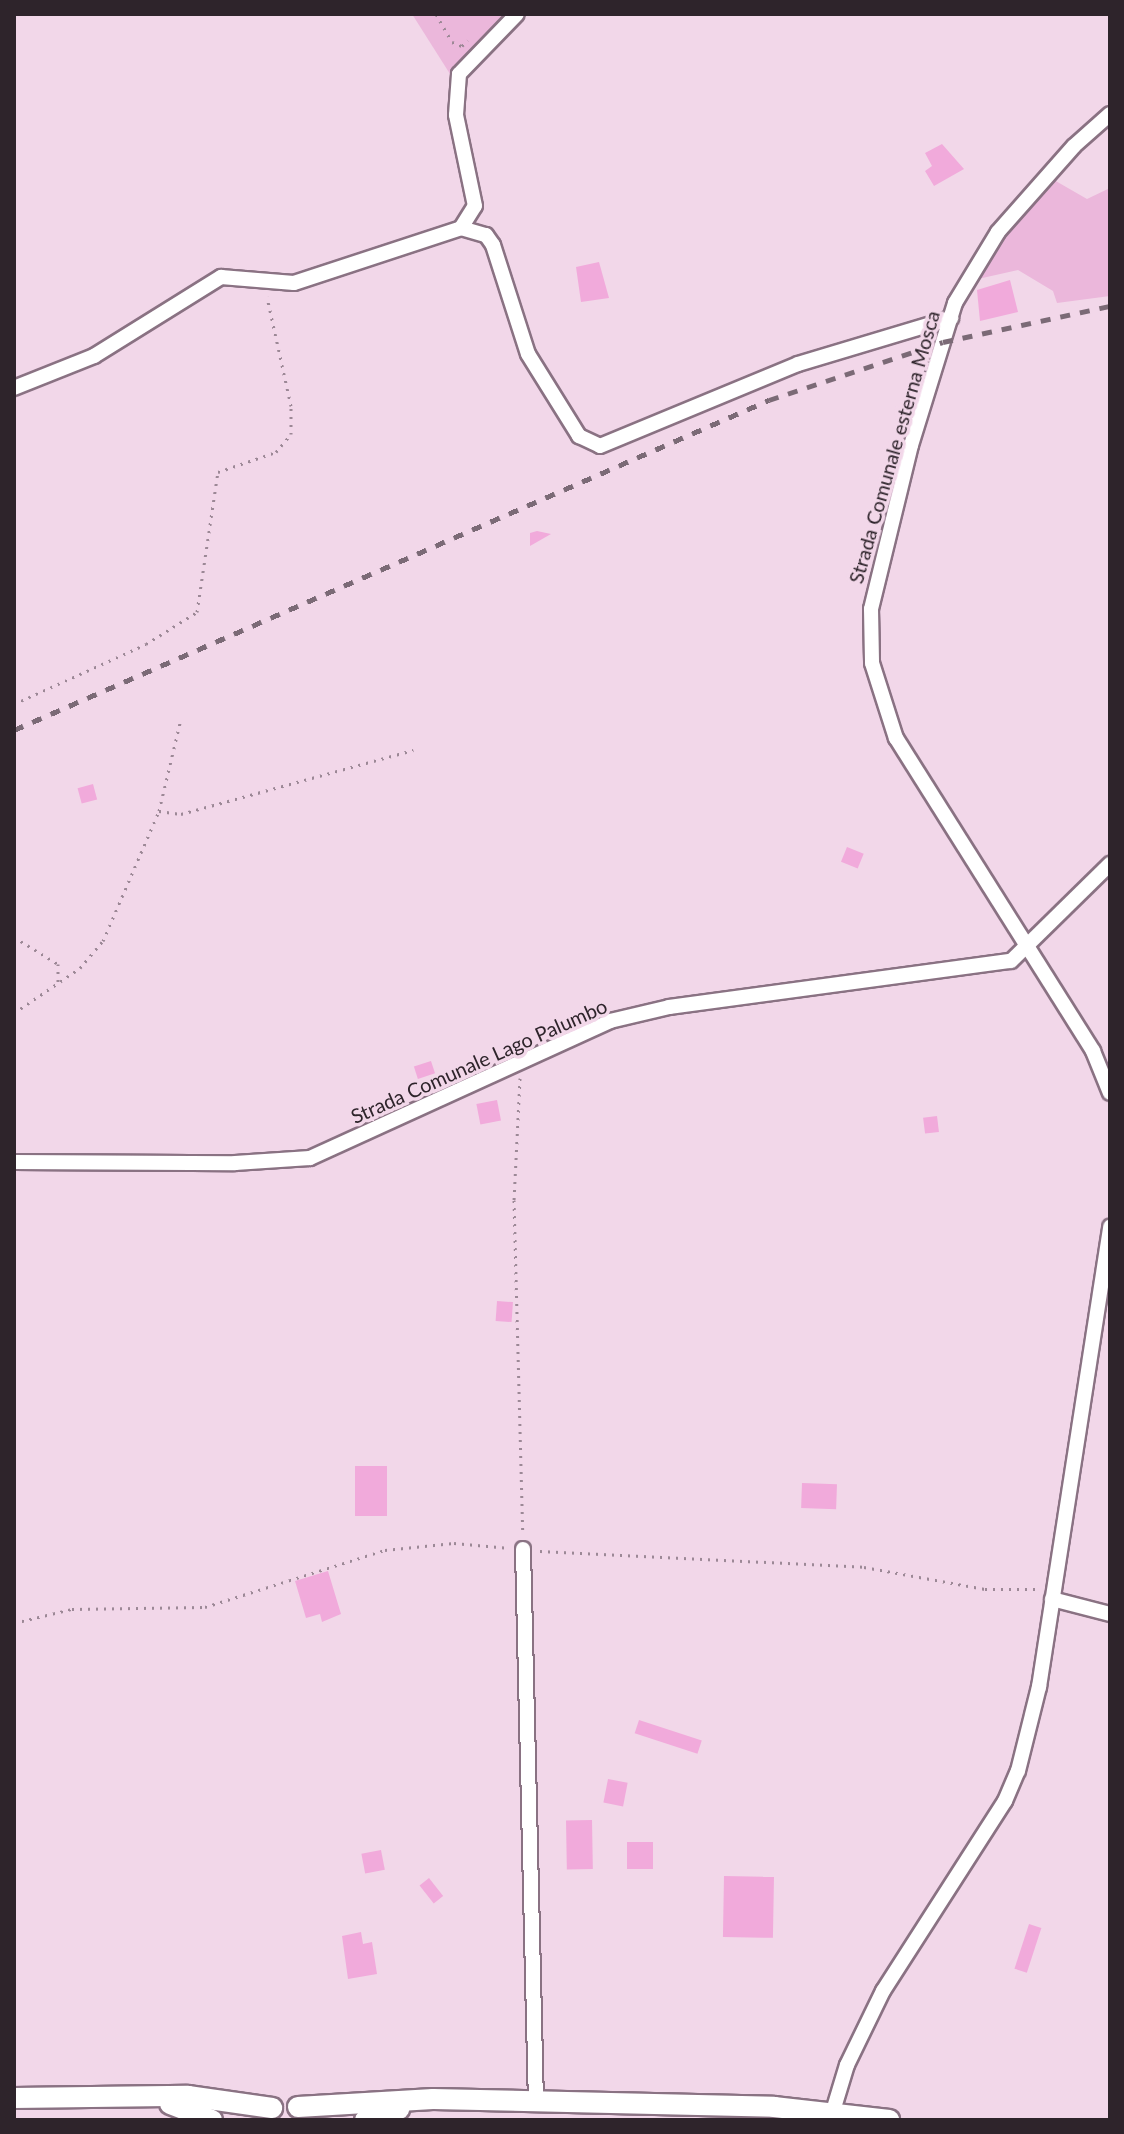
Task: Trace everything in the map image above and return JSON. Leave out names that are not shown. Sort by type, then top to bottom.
[{"type":"main road","points":[[14,2098],[188,2096],[264,2114],[306,2114],[404,2099],[833,2111],[889,2120]]},
{"type":"main road","points":[[82,2098],[186,2107],[212,2120]]},
{"type":"main road","points":[[365,2120],[404,2108],[528,2104]]},
{"type":"street","points":[[461,228],[475,206],[456,115],[459,74],[517,14]]},
{"type":"street","name":"Strada Comunale esterna Mosca","points":[[1110,114],[1056,164],[975,263],[951,318],[877,572],[871,609],[872,663],[896,738],[1026,951],[1093,1051],[1110,1093]]},
{"type":"street","points":[[14,388],[94,356],[205,284],[232,275],[271,281],[309,279],[461,228],[486,235],[493,245],[528,354],[579,436],[600,446],[798,364],[951,318]]},
{"type":"street","name":"Strada Comunale Lago Palumbo","points":[[14,1162],[207,1163],[310,1158],[596,1026],[634,1015],[992,965],[1026,951],[1110,864]]},
{"type":"street","points":[[833,2111],[847,2065],[883,1991],[1012,1786],[1039,1687],[1110,1226]]},
{"type":"street","points":[[523,1549],[528,2104]]},
{"type":"street","points":[[1052,1596],[1110,1614]]},
{"type":"path","points":[[436,14],[452,42],[462,46],[474,35]]},
{"type":"path","points":[[14,704],[146,644],[197,612],[218,472],[276,452],[291,434],[291,406],[269,320],[271,281]]},
{"type":"path","points":[[14,1013],[57,986],[103,941],[159,811],[181,719]]},
{"type":"path","points":[[159,811],[181,814],[413,750]]},
{"type":"path","points":[[14,937],[58,964],[57,986]]},
{"type":"path","points":[[521,1062],[514,1200],[523,1549]]},
{"type":"path","points":[[14,1623],[72,1609],[217,1605],[385,1550],[454,1543],[864,1567],[985,1589],[1052,1596]]},
{"type":"shaded area","points":[[412,14],[506,14],[450,74]]},
{"type":"shaded area","points":[[1054,180],[1087,199],[1110,188],[1110,296],[1057,303],[1053,291],[1018,270],[969,281]]},
{"type":"building","points":[[942,144],[964,169],[934,186],[925,171],[932,166],[925,153]]},
{"type":"building","points":[[599,262],[609,298],[581,302],[576,267]]},
{"type":"building","points":[[1010,280],[1018,312],[980,321],[977,290]]},
{"type":"building","points":[[530,533],[551,534],[530,546]]},
{"type":"building","points":[[93,784],[97,799],[82,804],[78,788]]},
{"type":"building","points":[[847,847],[864,854],[858,869],[841,862]]},
{"type":"building","points":[[431,1061],[435,1073],[418,1079],[414,1067]]},
{"type":"building","points":[[497,1100],[501,1121],[480,1125],[476,1104]]},
{"type":"building","points":[[937,1116],[939,1132],[925,1134],[923,1118]]},
{"type":"building","points":[[497,1301],[513,1302],[512,1322],[496,1321]]},
{"type":"building","points":[[355,1466],[387,1466],[387,1516],[355,1516]]},
{"type":"building","points":[[802,1483],[837,1484],[836,1509],[801,1508]]},
{"type":"building","points":[[328,1571],[341,1614],[322,1622],[320,1614],[306,1618],[295,1581]]},
{"type":"building","points":[[639,1720],[702,1740],[697,1754],[635,1733]]},
{"type":"building","points":[[608,1779],[628,1783],[623,1806],[603,1803]]},
{"type":"building","points":[[566,1820],[592,1820],[593,1869],[567,1869]]},
{"type":"building","points":[[627,1842],[653,1842],[653,1869],[627,1869]]},
{"type":"building","points":[[381,1850],[385,1870],[365,1873],[361,1854]]},
{"type":"building","points":[[724,1876],[774,1877],[773,1938],[723,1937]]},
{"type":"building","points":[[429,1878],[443,1896],[434,1904],[420,1885]]},
{"type":"building","points":[[1029,1924],[1041,1928],[1027,1973],[1014,1969]]},
{"type":"building","points":[[361,1932],[363,1944],[372,1942],[377,1974],[348,1979],[342,1936]]},
{"type":"railway","points":[[14,730],[769,400],[943,342],[1110,306]]}]
